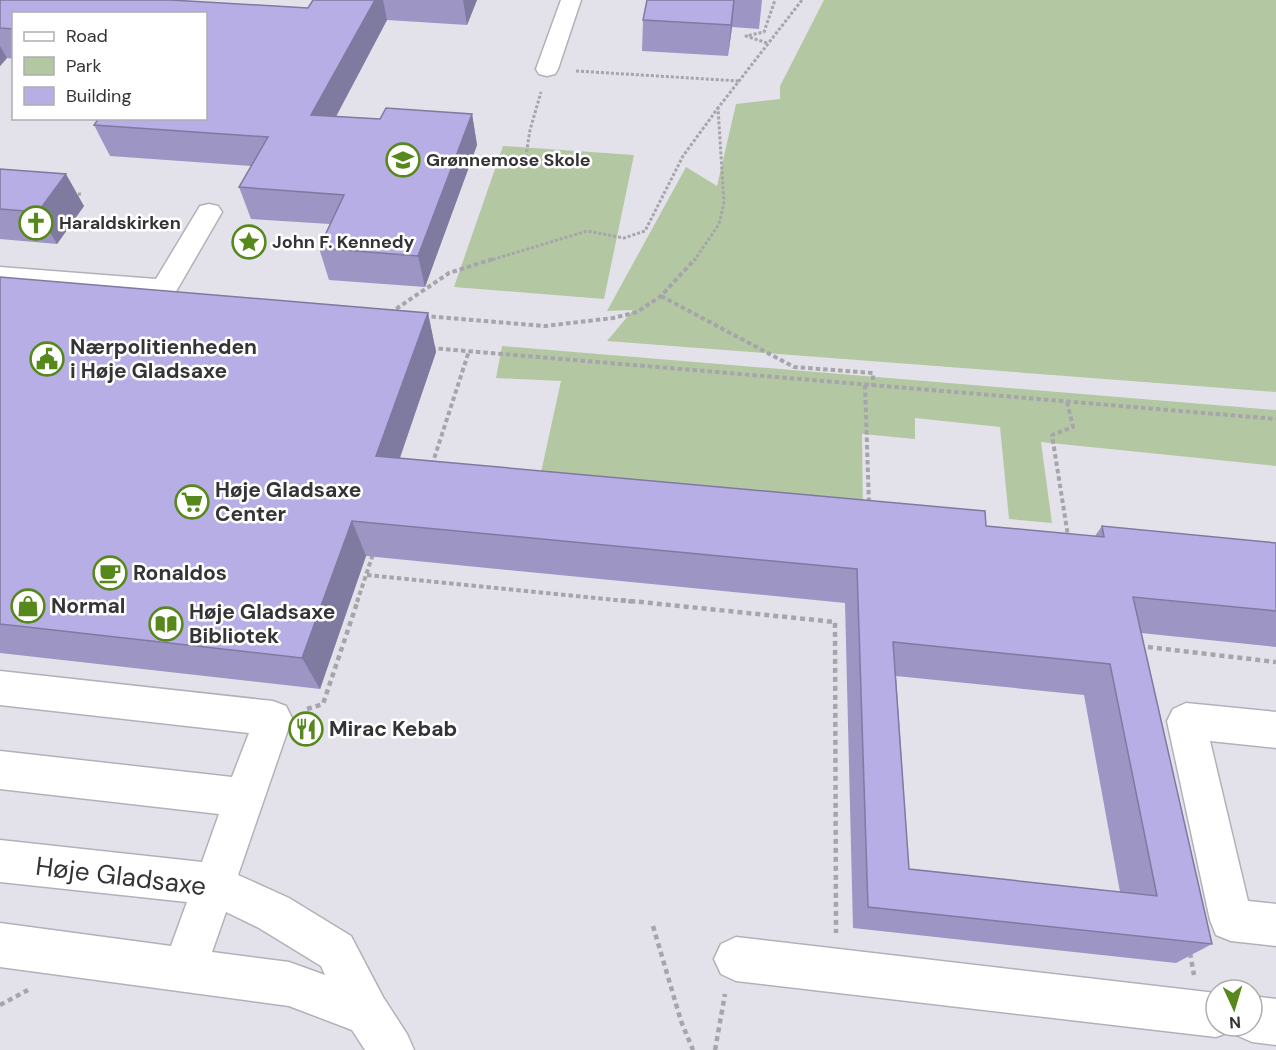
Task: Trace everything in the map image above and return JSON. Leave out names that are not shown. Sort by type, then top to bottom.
[{"type":"street","points":[[547,69],[571,0]]},
{"type":"street","points":[[0,276],[164,289],[209,212]]},
{"type":"street","points":[[0,688],[273,718],[212,884],[184,970]]},
{"type":"street","points":[[1276,730],[1186,721],[1231,920],[1276,925]]},
{"type":"street","points":[[0,770],[243,798]]},
{"type":"street","name":"Høje Gladsaxe","points":[[0,861],[212,884],[274,913],[336,951],[367,1013],[391,1050]]},
{"type":"street","points":[[0,945],[289,984],[367,1013]]},
{"type":"street","points":[[736,958],[1204,1014]]},
{"type":"path","points":[[767,42],[746,36],[764,32],[775,0]]},
{"type":"path","points":[[390,313],[449,273],[572,234],[587,231],[624,238],[645,231],[683,156],[767,42],[802,0]]},
{"type":"path","points":[[525,162],[530,130],[547,69],[740,81]]},
{"type":"path","points":[[414,315],[545,326],[613,318],[637,312],[661,296],[690,266],[719,224],[724,203],[718,108]]},
{"type":"path","points":[[70,193],[81,194]]},
{"type":"path","points":[[661,296],[794,367],[873,373],[873,386]]},
{"type":"path","points":[[381,312],[402,314]]},
{"type":"path","points":[[421,347],[1276,419]]},
{"type":"path","points":[[430,471],[468,351]]},
{"type":"path","points":[[865,385],[870,508]]},
{"type":"path","points":[[1067,402],[1073,427],[1052,435],[1068,536]]},
{"type":"path","points":[[1056,535],[1079,537]]},
{"type":"path","points":[[272,719],[323,704],[374,552]]},
{"type":"path","points":[[367,575],[835,622],[836,969]]},
{"type":"path","points":[[653,927],[681,1021],[693,1050]]},
{"type":"path","points":[[715,1050],[727,984],[736,958]]},
{"type":"green space","points":[[824,0],[1276,0],[1276,392],[607,341],[633,310],[607,311],[686,167],[717,186],[736,104],[780,99],[780,86]]},
{"type":"green space","points":[[503,146],[634,155],[604,299],[454,287]]},
{"type":"green space","points":[[502,346],[1276,410],[1276,466],[1041,442],[1052,523],[1009,519],[1000,427],[915,418],[915,439],[862,434],[863,513],[538,486],[561,381],[496,378]]},
{"type":"building","points":[[0,0],[171,0],[308,8],[313,0],[375,0],[311,115],[380,119],[386,108],[472,114],[418,256],[319,248],[344,195],[239,187],[268,137],[94,125],[98,120],[207,120],[207,12],[12,12],[12,29],[0,28]]},
{"type":"building","points":[[647,0],[734,0],[731,25],[643,20]]},
{"type":"building","points":[[0,169],[66,174],[38,212],[0,209]]},
{"type":"building","points":[[0,277],[428,313],[376,456],[985,511],[986,526],[1104,537],[1102,526],[1276,543],[1276,611],[1133,597],[1212,944],[868,907],[857,569],[352,521],[302,658],[0,624]],"holes":[[[893,642],[1110,664],[1157,896],[909,869]]]},
{"type":"place","name":"Grønnemose Skole","points":[[403,160]]},
{"type":"place","name":"Haraldskirken","points":[[36,223]]},
{"type":"place","name":"John F. Kennedy","points":[[249,242]]},
{"type":"place","name":"Nærpolitienheden i Høje Gladsaxe","points":[[47,359]]},
{"type":"place","name":"Høje Gladsaxe Center","points":[[192,502]]},
{"type":"place","name":"Ronaldos","points":[[110,573]]},
{"type":"place","name":"Normal","points":[[28,606]]},
{"type":"place","name":"Høje Gladsaxe Bibliotek","points":[[166,624]]},
{"type":"place","name":"Mirac Kebab","points":[[306,729]]}]
